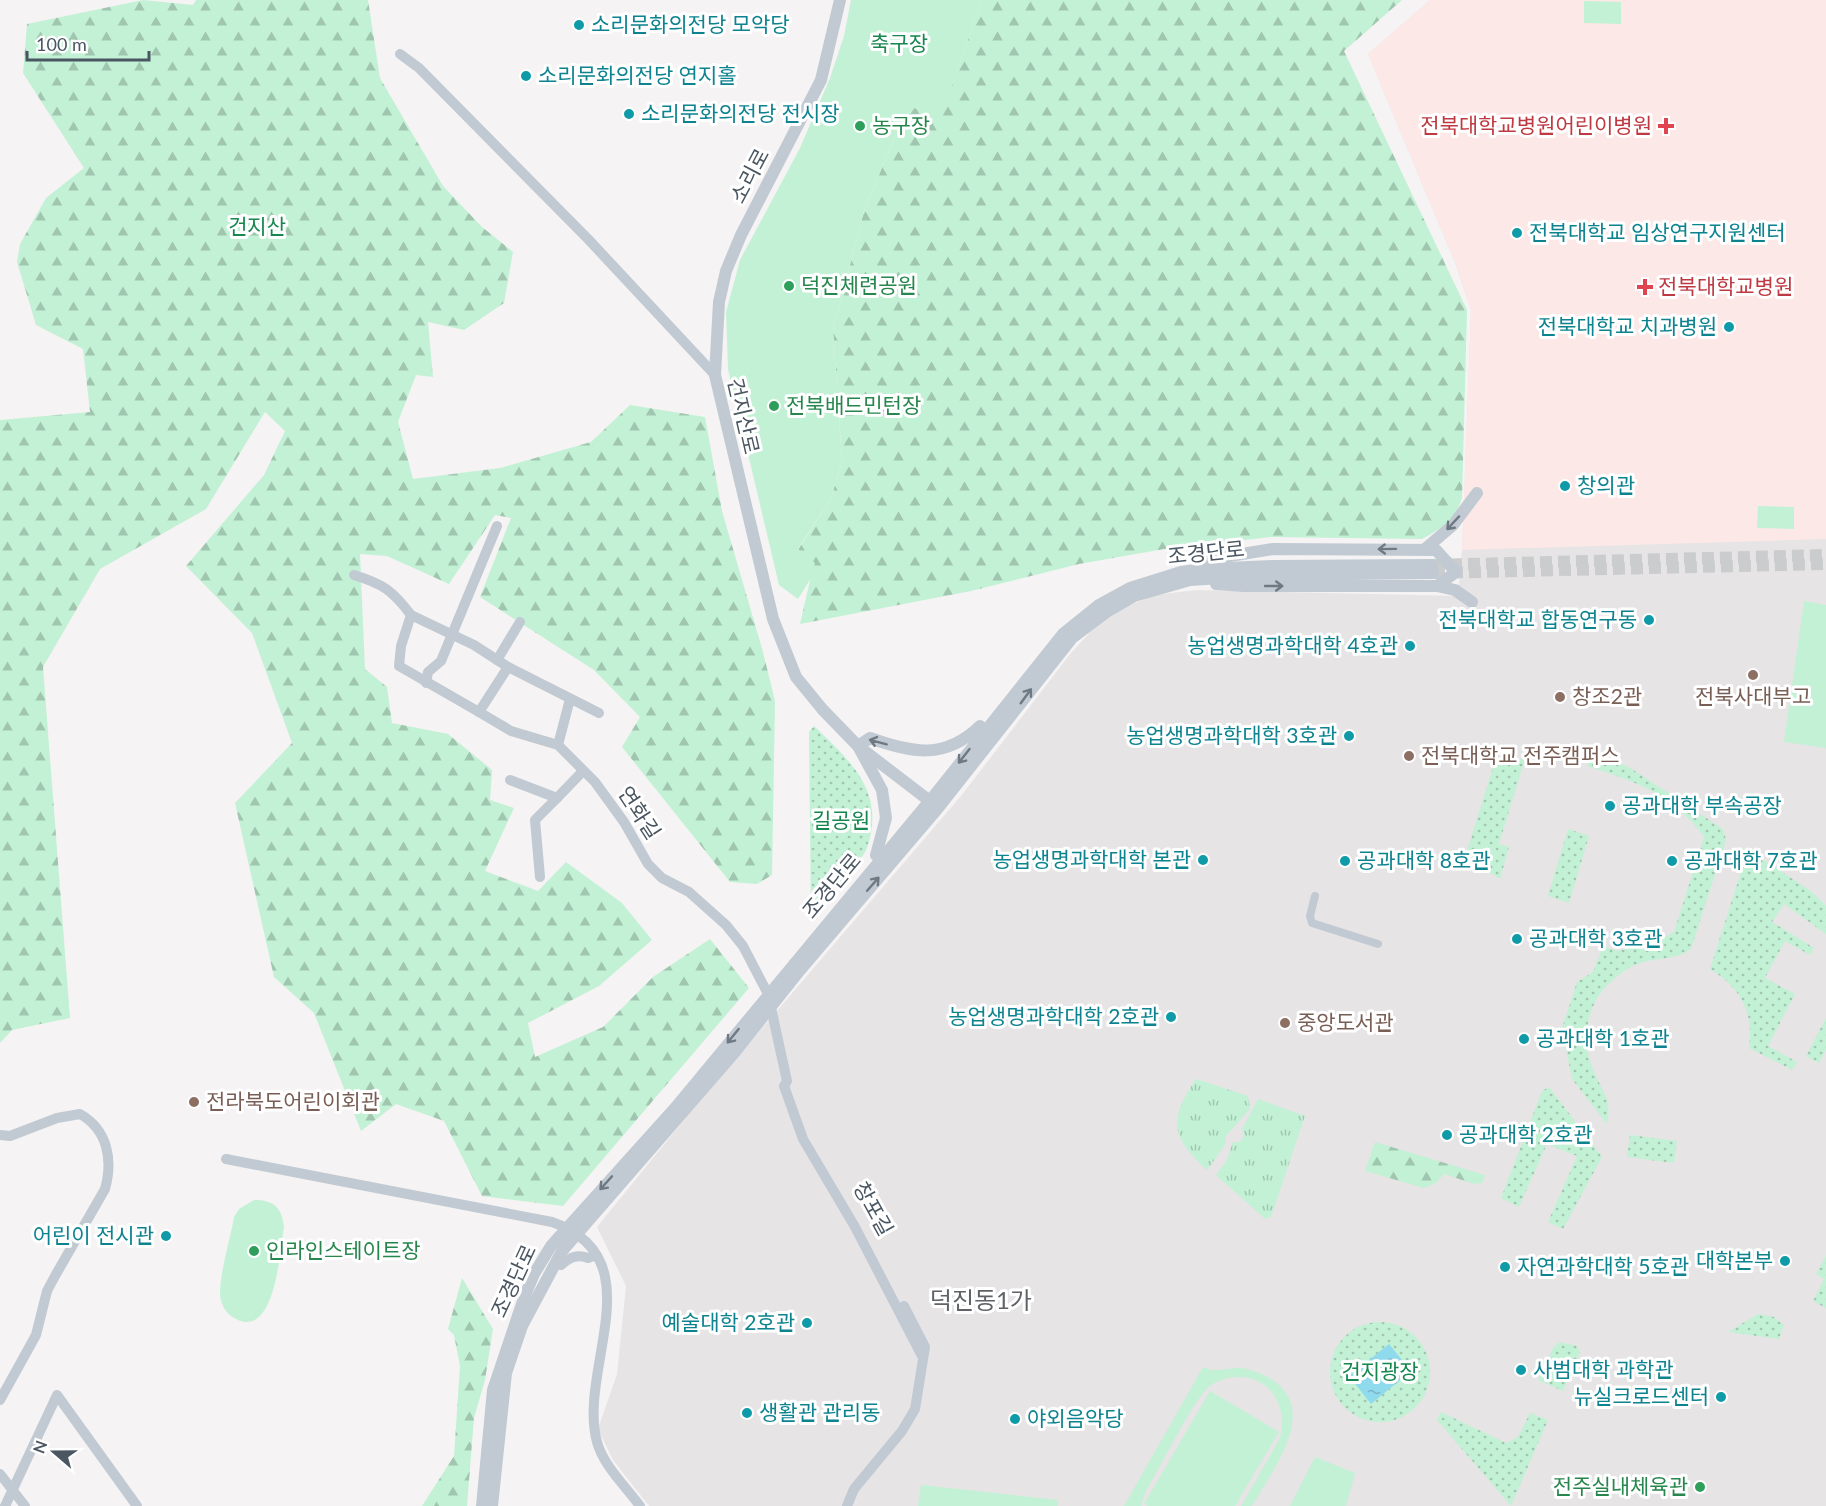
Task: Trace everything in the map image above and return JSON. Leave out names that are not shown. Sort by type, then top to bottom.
[{"type":"street","name":"소리로","points":[[715,375],[719,302],[726,272],[741,235],[821,80],[840,0]]},
{"type":"street","name":"건지산로","points":[[400,54],[419,68],[524,172],[680,335],[715,375],[761,575],[781,645],[806,691],[858,746],[934,804]]},
{"type":"street","points":[[1425,549],[1453,525],[1477,493]]},
{"type":"street","points":[[426,683],[428,672],[441,661],[497,526]]},
{"type":"street","points":[[1437,586],[1456,572],[1436,549],[1273,549],[1204,560],[1198,574],[1200,583],[1244,586],[1437,586],[1455,590],[1472,602]]},
{"type":"street","name":"조경단로","points":[[492,1506],[506,1373],[522,1326],[556,1262],[734,1053],[770,999],[881,859],[934,804],[1004,706],[1063,634],[1099,604],[1155,578],[1198,574],[1432,569]]},
{"type":"street","name":"조경단로","points":[[482,1506],[493,1390],[503,1355],[534,1274],[566,1228],[770,999],[1072,638],[1108,611],[1134,596],[1198,574]]},
{"type":"street","points":[[354,575],[380,583],[395,594],[411,615],[474,645],[508,667],[599,713]]},
{"type":"street","name":"연화길","points":[[411,615],[399,666],[511,731],[558,745],[595,782],[624,822],[648,864],[662,879],[689,892],[707,906],[732,932],[743,946],[770,999]]},
{"type":"street","points":[[497,660],[520,622]]},
{"type":"street","points":[[479,712],[508,667]]},
{"type":"street","points":[[558,745],[570,699]]},
{"type":"street","points":[[881,859],[876,855],[886,818],[882,790],[858,746],[870,738],[913,750],[926,752],[940,749],[968,738],[1004,706]]},
{"type":"street","points":[[540,878],[535,820],[583,771]]},
{"type":"street","points":[[510,780],[557,798]]},
{"type":"street","points":[[1315,896],[1310,916],[1312,923],[1378,944]]},
{"type":"street","name":"창포길","points":[[770,999],[787,1081],[792,1085],[797,1108],[811,1138],[925,1347],[915,1409],[902,1431],[854,1489],[847,1506]]},
{"type":"street","points":[[0,1135],[10,1136],[57,1118],[80,1114],[94,1122],[103,1134],[108,1156],[109,1176],[105,1189],[47,1291],[36,1335],[0,1400]]},
{"type":"street","points":[[226,1159],[552,1222],[579,1234],[597,1255],[606,1278],[608,1307],[593,1419],[597,1444],[614,1472],[640,1506]]},
{"type":"street","points":[[556,1262],[561,1265],[568,1259],[579,1255],[588,1258],[597,1255]]},
{"type":"street","points":[[5,1506],[57,1395],[137,1506]]},
{"type":"street","points":[[0,1474],[25,1506]]},
{"type":"shaded area","name":"전북대학교 전주캠퍼스","points":[[1430,0],[1826,0],[1826,1506],[649,1506],[613,1460],[598,1429],[617,1374],[626,1286],[597,1227],[692,1110],[961,796],[1071,653],[1095,627],[1117,610],[1156,595],[1196,590],[1458,596],[1462,550],[1471,310],[1456,265],[1368,54]]},
{"type":"shaded area","name":"전북대학교병원","points":[[1430,0],[1826,0],[1826,539],[1462,550],[1471,310],[1456,265],[1368,54]]},
{"type":"green space","name":"건지산","points":[[143,0],[193,5],[196,0],[368,0],[380,78],[443,186],[482,227],[513,252],[504,303],[464,330],[428,322],[433,377],[416,375],[398,422],[413,479],[500,468],[591,442],[630,405],[705,417],[722,511],[775,701],[772,875],[757,884],[730,882],[622,747],[640,717],[594,670],[480,597],[511,518],[495,515],[449,584],[387,556],[360,554],[365,669],[387,687],[392,723],[448,734],[492,770],[490,800],[514,808],[485,871],[538,891],[566,862],[622,903],[652,940],[599,986],[528,1023],[535,1057],[603,1027],[653,977],[710,939],[749,988],[563,1206],[482,1196],[444,1121],[396,1104],[361,1131],[314,1013],[274,977],[235,803],[292,743],[252,633],[186,566],[264,475],[285,431],[265,412],[206,509],[100,569],[43,667],[70,1018],[12,1030],[0,1043],[0,420],[90,412],[83,349],[36,325],[17,262],[20,244],[46,198],[84,168],[23,73],[27,24]]},
{"type":"green space","name":"덕진체련공원","points":[[851,0],[982,0],[942,114],[914,108],[903,117],[864,211],[833,330],[842,461],[831,498],[798,549],[815,563],[811,578],[798,599],[779,585],[728,369],[726,312],[740,260],[800,148],[830,78],[844,36]]},
{"type":"green space","points":[[982,0],[1402,0],[1344,51],[1467,310],[1462,498],[1456,512],[1447,523],[1422,539],[1271,537],[1164,549],[1079,564],[971,591],[800,624],[814,563],[798,550],[831,498],[842,461],[833,330],[864,211],[903,117],[914,108],[942,113]]},
{"type":"green space","points":[[1584,1],[1621,2],[1621,24],[1584,23]]},
{"type":"green space","points":[[1758,506],[1794,507],[1794,529],[1757,528]]},
{"type":"green space","points":[[1804,601],[1826,605],[1826,748],[1784,742]]},
{"type":"green space","name":"길공원","points":[[814,726],[841,752],[861,779],[872,810],[872,828],[864,854],[811,916],[809,732]]},
{"type":"green space","points":[[1589,756],[1627,766],[1723,829],[1726,840],[1691,949],[1685,953],[1629,968],[1604,989],[1592,1008],[1587,1030],[1588,1053],[1594,1073],[1607,1099],[1607,1124],[1572,1079],[1562,1028],[1577,982],[1593,972],[1603,946],[1618,951],[1662,939],[1674,932],[1704,837],[1680,810],[1652,791],[1621,777],[1587,766]]},
{"type":"green space","points":[[1496,758],[1525,759],[1499,844],[1509,847],[1500,879],[1465,857]]},
{"type":"green space","points":[[1568,829],[1589,836],[1569,903],[1548,896]]},
{"type":"green space","points":[[1748,850],[1808,889],[1826,905],[1826,934],[1784,904],[1772,922],[1814,948],[1810,955],[1785,941],[1765,978],[1795,994],[1768,1046],[1797,1062],[1792,1070],[1749,1048],[1749,1023],[1743,1002],[1730,984],[1710,969]]},
{"type":"green space","points":[[1826,1018],[1826,1050],[1819,1063],[1806,1056]]},
{"type":"green space","points":[[1196,1079],[1248,1096],[1250,1109],[1226,1136],[1225,1145],[1207,1170],[1186,1148],[1177,1128],[1181,1106]]},
{"type":"green space","points":[[1549,1087],[1602,1157],[1563,1229],[1548,1222],[1577,1156],[1547,1144],[1519,1207],[1501,1198],[1542,1091]]},
{"type":"green space","points":[[1258,1099],[1305,1116],[1271,1217],[1265,1219],[1216,1175],[1227,1160],[1233,1142],[1240,1142],[1244,1136],[1242,1129]]},
{"type":"green space","points":[[1630,1135],[1677,1141],[1674,1163],[1627,1157]]},
{"type":"green space","points":[[1375,1142],[1485,1175],[1482,1183],[1474,1184],[1444,1174],[1436,1183],[1424,1188],[1365,1171]]},
{"type":"green space","name":"인라인스테이트장","points":[[254,1200],[266,1201],[275,1206],[281,1214],[284,1227],[277,1271],[267,1305],[259,1317],[248,1322],[234,1318],[226,1311],[220,1295],[220,1286],[234,1217],[239,1209]]},
{"type":"green space","points":[[1826,1255],[1826,1308],[1813,1301],[1824,1279],[1816,1274]]},
{"type":"green space","points":[[462,1278],[493,1329],[485,1380],[474,1418],[467,1506],[422,1506],[454,1456],[460,1366],[454,1335],[448,1329]]},
{"type":"green space","points":[[1758,1314],[1774,1317],[1784,1325],[1779,1339],[1728,1332]]},
{"type":"green space","name":"건지광장","points":[[1380,1322],[1408,1330],[1422,1344],[1430,1372],[1422,1400],[1408,1414],[1380,1422],[1352,1414],[1338,1400],[1330,1372],[1338,1344],[1352,1330]]},
{"type":"green space","points":[[1560,1342],[1577,1346],[1580,1352],[1563,1391],[1538,1380],[1553,1348]]},
{"type":"green space","points":[[1203,1367],[1215,1370],[1244,1368],[1251,1370],[1275,1382],[1288,1396],[1293,1413],[1290,1432],[1284,1451],[1274,1470],[1252,1506],[1241,1506],[1280,1438],[1282,1426],[1277,1401],[1270,1390],[1249,1378],[1233,1377],[1217,1382],[1203,1393],[1176,1436],[1145,1493],[1141,1506],[1124,1506]]},
{"type":"green space","points":[[1210,1391],[1279,1432],[1235,1506],[1148,1506],[1144,1504]]},
{"type":"green space","points":[[1441,1412],[1506,1443],[1518,1437],[1530,1413],[1548,1420],[1511,1506],[1437,1420]]},
{"type":"green space","points":[[1315,1457],[1355,1473],[1346,1506],[1290,1506]]},
{"type":"green space","points":[[921,1485],[1058,1500],[1058,1506],[918,1506]]},
{"type":"water","points":[[1389,1344],[1411,1371],[1371,1404],[1349,1376]]},
{"type":"tunnel","points":[[1432,565],[1826,555]]},
{"type":"tunnel","points":[[1433,573],[1826,564]]},
{"type":"place","name":"소리문화의전당 모악당","points":[[579,25]]},
{"type":"place","name":"소리문화의전당 연지홀","points":[[526,76]]},
{"type":"place","name":"소리문화의전당 전시장","points":[[629,114]]},
{"type":"place","name":"농구장","points":[[860,126]]},
{"type":"place","name":"전북대학교병원어린이병원","points":[[1666,126]]},
{"type":"place","name":"전북대학교 임상연구지원센터","points":[[1517,233]]},
{"type":"place","name":"덕진체련공원","points":[[789,286]]},
{"type":"place","name":"전북대학교병원","points":[[1645,287]]},
{"type":"place","name":"전북대학교 치과병원","points":[[1729,327]]},
{"type":"place","name":"전북배드민턴장","points":[[774,406]]},
{"type":"place","name":"창의관","points":[[1565,486]]},
{"type":"place","name":"전북대학교 합동연구동","points":[[1649,620]]},
{"type":"place","name":"농업생명과학대학 4호관","points":[[1410,646]]},
{"type":"place","name":"전북사대부고","points":[[1753,675]]},
{"type":"place","name":"창조2관","points":[[1560,697]]},
{"type":"place","name":"농업생명과학대학 3호관","points":[[1349,736]]},
{"type":"place","name":"전북대학교 전주캠퍼스","points":[[1409,756]]},
{"type":"place","name":"공과대학 부속공장","points":[[1610,806]]},
{"type":"place","name":"농업생명과학대학 본관","points":[[1203,860]]},
{"type":"place","name":"공과대학 8호관","points":[[1345,861]]},
{"type":"place","name":"공과대학 7호관","points":[[1672,861]]},
{"type":"place","name":"공과대학 3호관","points":[[1517,939]]},
{"type":"place","name":"농업생명과학대학 2호관","points":[[1171,1017]]},
{"type":"place","name":"중앙도서관","points":[[1285,1023]]},
{"type":"place","name":"공과대학 1호관","points":[[1524,1039]]},
{"type":"place","name":"전라북도어린이회관","points":[[194,1102]]},
{"type":"place","name":"공과대학 2호관","points":[[1447,1135]]},
{"type":"place","name":"어린이 전시관","points":[[166,1236]]},
{"type":"place","name":"인라인스테이트장","points":[[254,1251]]},
{"type":"place","name":"대학본부","points":[[1785,1261]]},
{"type":"place","name":"자연과학대학 5호관","points":[[1505,1267]]},
{"type":"place","name":"예술대학 2호관","points":[[807,1323]]},
{"type":"place","name":"사범대학 과학관","points":[[1521,1370]]},
{"type":"place","name":"뉴실크로드센터","points":[[1721,1397]]},
{"type":"place","name":"생활관 관리동","points":[[747,1413]]},
{"type":"place","name":"야외음악당","points":[[1015,1419]]},
{"type":"place","name":"전주실내체육관","points":[[1700,1487]]},
{"type":"district","name":"덕진동1가","points":[[981,1301]]},
{"type":"park label","name":"축구장","points":[[899,44]]}]
